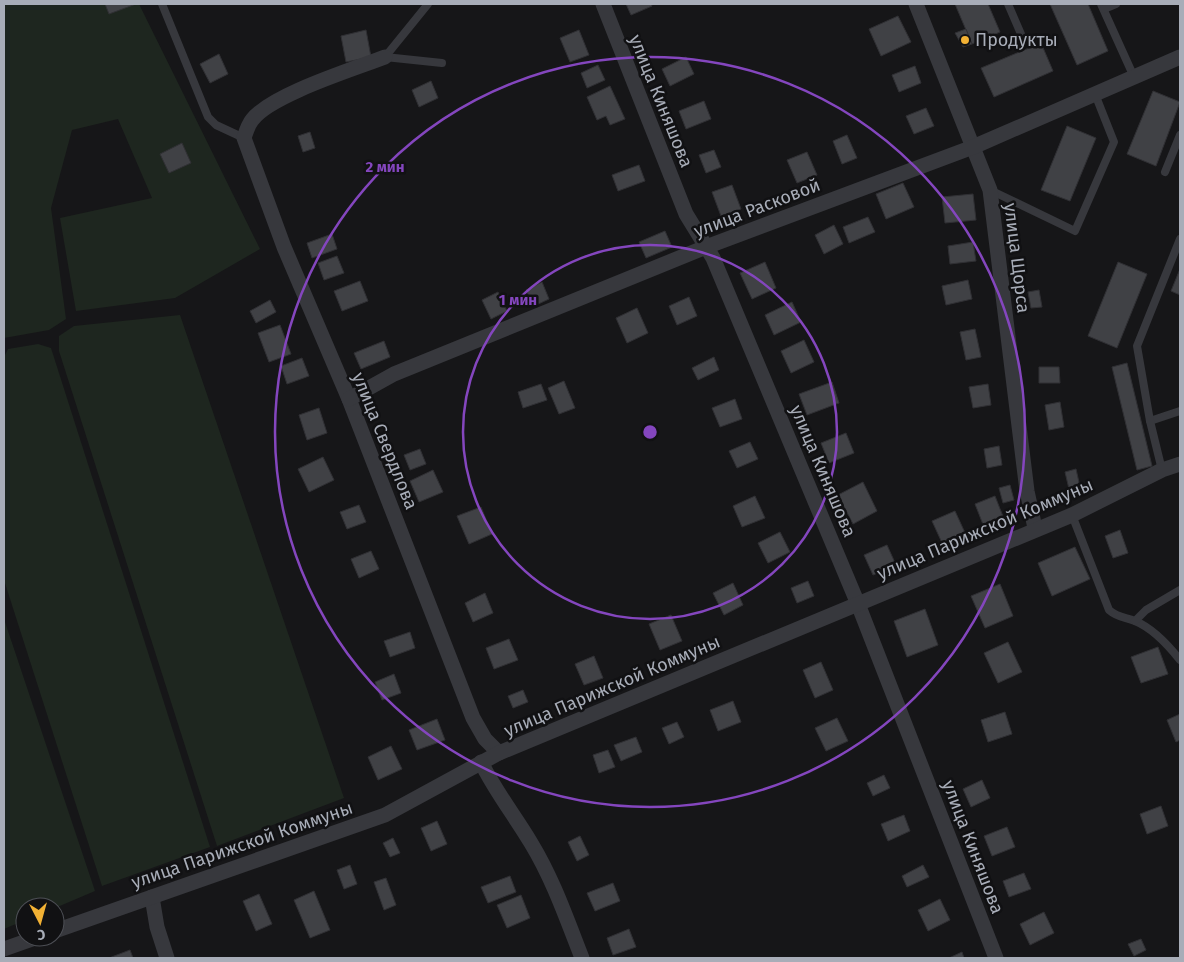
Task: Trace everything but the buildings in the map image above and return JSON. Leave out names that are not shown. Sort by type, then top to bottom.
[{"type":"street","name":"улица Киняшова","points":[[603,4],[686,214],[713,258],[858,604],[996,958]]},
{"type":"street","name":"улица Щорса","points":[[916,4],[990,190],[1027,491],[1035,528]]},
{"type":"street","points":[[244,138],[252,120],[266,108],[311,84],[385,57]]},
{"type":"street","name":"улица Расковой","points":[[349,399],[394,374],[706,247],[973,147],[1180,57]]},
{"type":"street","name":"улица Свердлова","points":[[244,138],[284,247],[349,399],[473,718],[485,739],[499,754]]},
{"type":"street","name":"улица Парижской Коммуны","points":[[65,927],[385,814],[499,754],[1035,528],[1072,515],[1162,470],[1180,464]]},
{"type":"street","points":[[481,762],[492,785],[532,844],[553,885],[582,958]]},
{"type":"street","points":[[152,897],[156,927],[167,958]]},
{"type":"lane","points":[[162,4],[208,117],[216,125],[244,138]]},
{"type":"lane","points":[[385,57],[428,4]]},
{"type":"lane","points":[[1008,4],[1021,34]]},
{"type":"lane","points":[[1116,4],[1102,7],[1134,77]]},
{"type":"lane","points":[[385,57],[442,64]]},
{"type":"lane","points":[[990,190],[1074,231],[1114,142],[1095,94]]},
{"type":"lane","points":[[1165,172],[1180,134]]},
{"type":"lane","points":[[1162,470],[1150,421],[1137,346],[1180,239]]},
{"type":"lane","points":[[1150,421],[1180,411]]},
{"type":"lane","points":[[1072,515],[1109,610],[1116,617],[1135,621],[1169,646],[1180,660]]},
{"type":"lane","points":[[1135,621],[1146,610],[1180,590]]},
{"type":"shaded area","points":[[4,4],[139,4],[260,249],[175,298],[76,311],[60,218],[152,198],[118,119],[72,130],[51,208],[66,319],[49,330],[4,338]]},
{"type":"shaded area","points":[[180,315],[344,798],[217,846],[59,351],[59,336],[74,326]]},
{"type":"shaded area","points":[[38,344],[51,348],[210,847],[102,886],[4,580],[4,357],[8,349]]},
{"type":"shaded area","points":[[5,622],[95,891],[65,904],[65,897],[15,897],[15,924],[4,929]]},
{"type":"place","name":"Продукты","points":[[965,40]]}]
